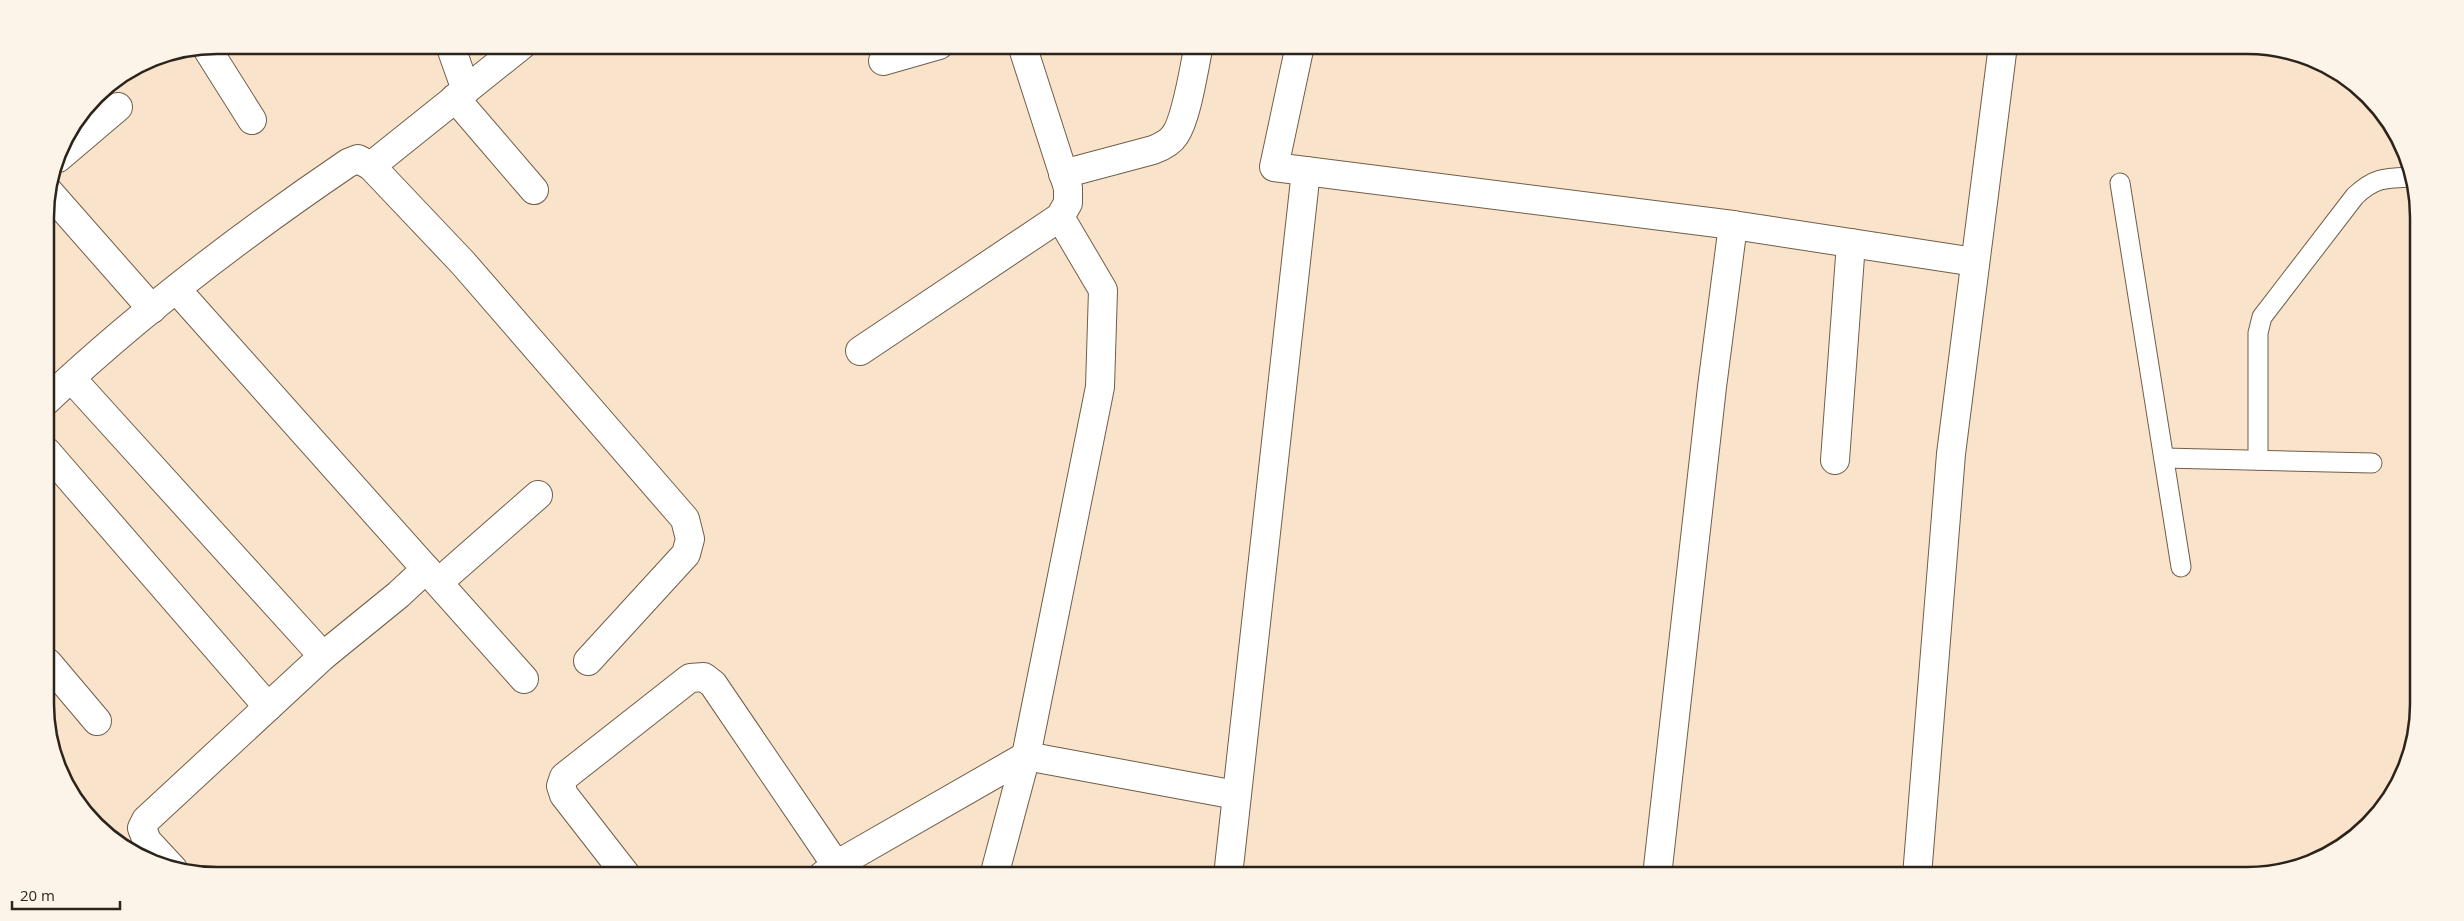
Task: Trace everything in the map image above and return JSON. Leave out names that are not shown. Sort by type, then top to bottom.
[{"type":"street","points":[[210,54],[252,120]]},
{"type":"street","points":[[452,54],[461,94],[534,190]]},
{"type":"street","points":[[371,166],[511,54]]},
{"type":"street","points":[[884,61],[908,54]]},
{"type":"street","points":[[860,352],[1060,217],[1068,203],[1068,188],[1064,174],[1025,54]]},
{"type":"street","points":[[1064,174],[1153,150],[1165,145],[1175,136],[1181,123],[1197,54]]},
{"type":"street","points":[[1298,54],[1274,167],[1734,225],[1975,262]]},
{"type":"street","points":[[1918,867],[1950,454],[2002,54]]},
{"type":"street","points":[[69,149],[118,107]]},
{"type":"street","points":[[54,394],[152,309],[266,220],[348,163],[358,159],[371,166],[464,264],[686,519],[690,539],[686,554],[588,661]]},
{"type":"street","points":[[1229,867],[1306,171]]},
{"type":"street","points":[[55,198],[152,309]]},
{"type":"street","points":[[996,867],[1026,756],[1100,387],[1103,290],[1060,217]]},
{"type":"street","points":[[1658,867],[1712,387],[1734,225]]},
{"type":"street","points":[[1835,460],[1852,243]]},
{"type":"street","points":[[177,290],[524,679]]},
{"type":"street","points":[[71,378],[323,656]]},
{"type":"street","points":[[54,460],[268,707]]},
{"type":"street","points":[[155,855],[142,845],[142,828],[146,820],[323,656],[398,595],[433,576],[538,495]]},
{"type":"street","points":[[54,670],[97,721]]},
{"type":"street","points":[[620,867],[564,795],[561,786],[564,777],[690,678],[704,677],[713,684],[827,867]]},
{"type":"street","points":[[836,867],[1026,756],[1236,795]]},
{"type":"lane","points":[[2258,460],[2258,333],[2262,317],[2355,196],[2367,185],[2382,178],[2406,177]]},
{"type":"lane","points":[[2120,183],[2181,567]]},
{"type":"lane","points":[[2164,458],[2372,463]]}]
